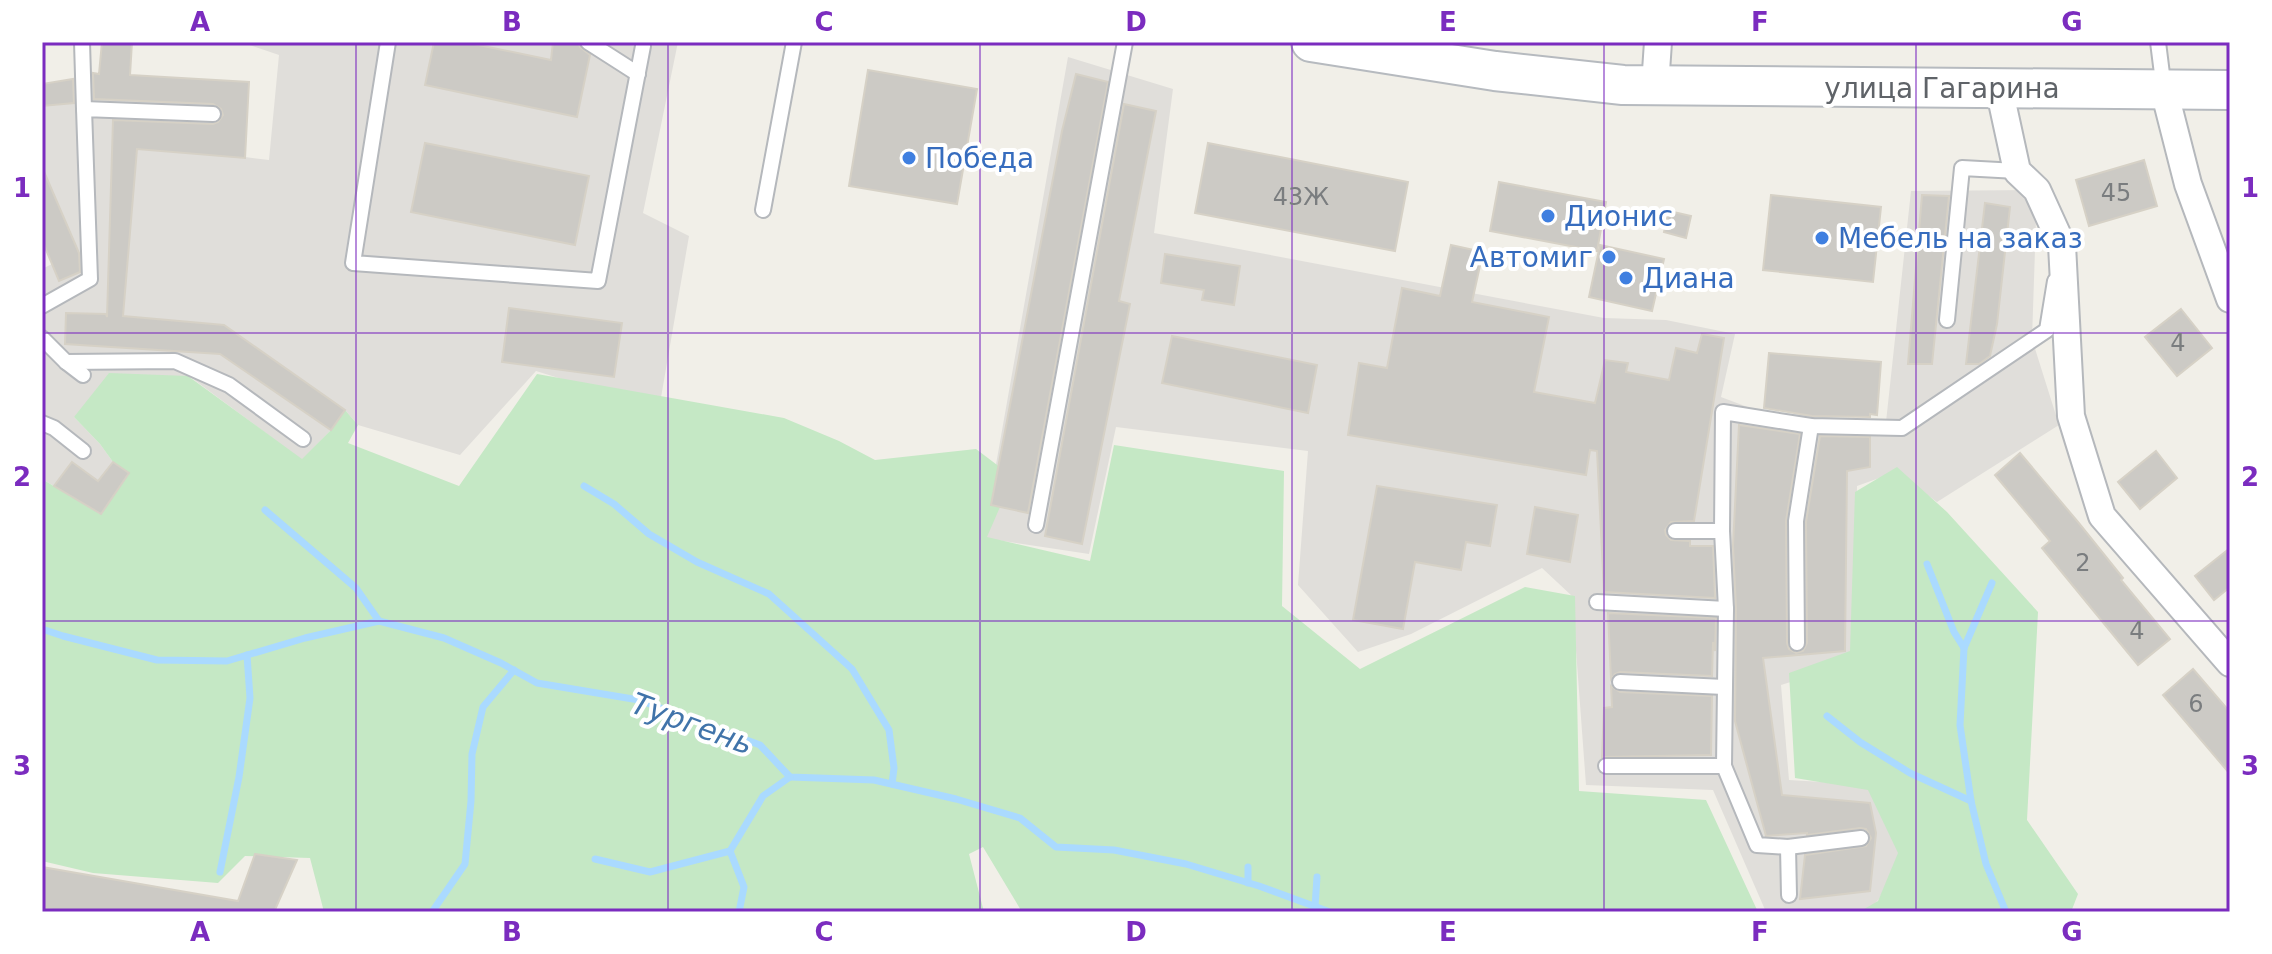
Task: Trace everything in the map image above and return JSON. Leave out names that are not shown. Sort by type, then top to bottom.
[{"type":"street","name":"улица Гагарина","points":[[1311,42],[1495,71],[1623,85],[2230,90]]},
{"type":"street","points":[[1655,86],[1658,42]]},
{"type":"street","points":[[1999,88],[2017,171],[2037,190],[2062,245],[2071,416],[2102,516],[2230,663]]},
{"type":"street","points":[[2164,90],[2188,184],[2230,299]]},
{"type":"lane","points":[[42,306],[90,279],[82,42]]},
{"type":"lane","points":[[388,42],[353,263],[598,281],[643,46]]},
{"type":"lane","points":[[588,42],[638,74]]},
{"type":"lane","points":[[763,210],[794,42]]},
{"type":"lane","points":[[1036,525],[1125,42]]},
{"type":"lane","points":[[2158,42],[2164,90]]},
{"type":"lane","points":[[84,109],[213,114]]},
{"type":"lane","points":[[1947,320],[1962,168],[2017,171]]},
{"type":"lane","points":[[1861,838],[1788,847],[1757,845],[1724,766],[1726,609],[1722,531],[1723,412],[1811,426],[1902,428],[2047,330],[2062,245]]},
{"type":"lane","points":[[42,338],[83,375]]},
{"type":"lane","points":[[66,362],[175,361],[229,385],[303,439]]},
{"type":"lane","points":[[42,423],[54,428],[83,451]]},
{"type":"lane","points":[[1797,643],[1796,521],[1811,426]]},
{"type":"lane","points":[[1675,531],[1722,531]]},
{"type":"lane","points":[[1597,602],[1726,609]]},
{"type":"lane","points":[[1620,682],[1724,687]]},
{"type":"lane","points":[[1606,766],[1724,766]]},
{"type":"lane","points":[[1788,847],[1789,895]]},
{"type":"shaded area","points":[[241,42],[678,42],[643,213],[689,236],[659,409],[536,371],[460,455],[358,425],[345,410],[331,430],[302,460],[189,376],[74,417],[113,462],[129,473],[101,514],[42,479],[42,269],[52,264],[42,240],[42,84],[92,73],[249,82],[245,157],[269,160],[279,55]]},
{"type":"shaded area","points":[[1068,57],[1173,89],[1154,233],[1604,318],[1666,320],[1735,334],[1721,397],[1758,411],[1886,422],[1911,191],[2037,190],[2032,339],[2059,425],[1937,502],[1896,472],[1857,486],[1854,662],[1781,685],[1789,780],[1872,785],[1902,851],[1879,899],[1867,912],[1766,912],[1713,790],[1586,785],[1572,596],[1542,568],[1411,634],[1358,652],[1298,585],[1308,451],[1116,427],[1089,554],[983,538]]},
{"type":"green space","points":[[109,373],[188,376],[302,459],[331,430],[345,410],[358,425],[348,443],[459,486],[537,374],[784,418],[875,460],[976,449],[1013,477],[987,537],[1090,561],[1114,445],[1284,471],[1282,606],[1360,669],[1525,587],[1575,596],[1579,791],[1706,800],[1758,912],[1022,912],[983,847],[969,854],[984,912],[324,912],[310,858],[245,856],[218,883],[93,873],[42,861],[42,479],[100,514],[129,474],[113,462],[74,417]]},
{"type":"green space","points":[[1897,467],[1947,512],[2038,612],[2027,820],[2078,894],[2071,912],[1859,912],[1878,901],[1898,853],[1868,790],[1795,778],[1789,673],[1850,651],[1855,492]]},
{"type":"building","points":[[102,42],[132,42],[130,75],[249,82],[245,158],[137,149],[123,316],[224,325],[345,410],[331,430],[220,354],[65,344],[66,313],[106,314],[107,317],[113,120],[213,124],[223,115],[221,109],[213,104],[94,99],[93,73],[99,74]]},
{"type":"building","points":[[434,42],[464,42],[551,60],[553,42],[578,42],[590,55],[577,117],[425,85]]},
{"type":"building","name":"Победа","points":[[868,70],[977,89],[957,204],[849,186]]},
{"type":"building","points":[[1076,74],[1108,82],[1028,513],[991,505],[1062,131]]},
{"type":"building","points":[[73,79],[74,103],[42,106],[42,84]]},
{"type":"building","points":[[1124,104],[1156,111],[1119,301],[1130,304],[1082,544],[1045,536]]},
{"type":"building","points":[[425,143],[589,176],[575,245],[411,212]]},
{"type":"building","points":[[1208,143],[1408,182],[1395,251],[1195,213]]},
{"type":"building","points":[[2144,160],[2157,206],[2089,226],[2076,180]]},
{"type":"building","points":[[42,167],[79,253],[80,272],[59,281],[42,240]]},
{"type":"building","name":"Дионис","points":[[1499,182],[1606,202],[1597,251],[1490,231]]},
{"type":"building","name":"Мебель на заказ","points":[[1771,195],[1881,207],[1873,282],[1763,270]]},
{"type":"building","points":[[1922,195],[1949,196],[1932,364],[1908,364]]},
{"type":"building","points":[[1985,203],[2010,207],[1997,324],[1990,356],[1979,364],[1966,364]]},
{"type":"building","points":[[1669,211],[1691,216],[1686,238],[1664,232]]},
{"type":"building","points":[[1451,245],[1483,252],[1472,302],[1549,317],[1534,392],[1595,403],[1605,360],[1628,363],[1626,372],[1669,380],[1676,348],[1697,353],[1702,334],[1724,338],[1694,521],[1671,522],[1665,530],[1671,540],[1690,541],[1690,546],[1713,546],[1715,598],[1604,592],[1597,451],[1590,450],[1586,475],[1348,435],[1359,363],[1387,368],[1402,288],[1440,296]]},
{"type":"building","name":"Диана","points":[[1600,245],[1664,259],[1652,311],[1589,297]]},
{"type":"building","points":[[1165,254],[1240,266],[1234,305],[1202,300],[1204,290],[1161,283]]},
{"type":"building","points":[[509,308],[622,323],[614,377],[502,362]]},
{"type":"building","points":[[2181,309],[2212,348],[2177,376],[2145,337]]},
{"type":"building","points":[[1172,336],[1317,365],[1308,413],[1162,383]]},
{"type":"building","points":[[1769,353],[1881,362],[1877,415],[1812,416],[1764,408]]},
{"type":"building","points":[[1739,425],[1800,434],[1786,521],[1787,643],[1789,649],[1796,653],[1803,651],[1807,643],[1806,522],[1820,436],[1870,437],[1870,467],[1847,471],[1845,651],[1763,658],[1782,795],[1870,803],[1876,833],[1870,891],[1800,899],[1805,855],[1866,846],[1871,838],[1866,829],[1766,836],[1735,721],[1733,546]]},
{"type":"building","points":[[2156,451],[2177,478],[2140,509],[2118,482]]},
{"type":"building","points":[[2020,453],[2170,639],[2138,665],[2042,548],[2050,541],[1995,475]]},
{"type":"building","points":[[72,462],[98,481],[113,462],[129,473],[101,514],[54,486]]},
{"type":"building","points":[[1377,486],[1497,505],[1490,546],[1466,542],[1461,570],[1415,562],[1403,629],[1353,620]]},
{"type":"building","points":[[1535,507],[1578,515],[1570,562],[1527,554]]},
{"type":"building","points":[[2230,548],[2230,587],[2214,600],[2195,576]]},
{"type":"building","points":[[1608,613],[1716,618],[1712,676],[1620,672],[1611,679]]},
{"type":"building","points":[[2193,669],[2230,712],[2230,774],[2163,695]]},
{"type":"building","points":[[1611,686],[1620,692],[1712,696],[1711,755],[1602,757],[1604,708],[1612,707]]},
{"type":"building","points":[[255,854],[297,860],[274,912],[65,912],[42,908],[42,867],[238,901]]},
{"type":"waterway","points":[[584,486],[614,504],[649,534],[697,562],[769,594],[852,669],[889,730],[894,768],[892,784]]},
{"type":"waterway","points":[[265,510],[356,588],[379,621]]},
{"type":"waterway","points":[[1927,564],[1954,632],[1964,648]]},
{"type":"waterway","points":[[1992,583],[1964,648],[1960,725],[1971,801],[1986,864],[2006,912]]},
{"type":"waterway","name":"Тургень","points":[[42,629],[157,660],[227,661],[379,621],[444,638],[537,683],[639,700],[760,745],[790,777],[874,780],[956,799],[1020,818],[1056,847],[1114,850],[1186,864],[1330,912]]},
{"type":"waterway","points":[[220,872],[239,777],[250,698],[247,655]]},
{"type":"waterway","points":[[432,912],[465,864],[472,754],[483,707],[514,670]]},
{"type":"waterway","points":[[1827,716],[1860,742],[1910,773],[1971,801]]},
{"type":"waterway","points":[[595,859],[650,872],[730,851],[763,796],[790,777]]},
{"type":"waterway","points":[[730,851],[744,887],[739,912]]},
{"type":"waterway","points":[[1248,867],[1248,883]]},
{"type":"waterway","points":[[1315,907],[1317,877]]},
{"type":"place","name":"Победа","points":[[909,158]]},
{"type":"place","name":"Дионис","points":[[1548,216]]},
{"type":"place","name":"Мебель на заказ","points":[[1822,238]]},
{"type":"place","name":"Автомиг","points":[[1609,257]]},
{"type":"place","name":"Диана","points":[[1626,278]]}]
